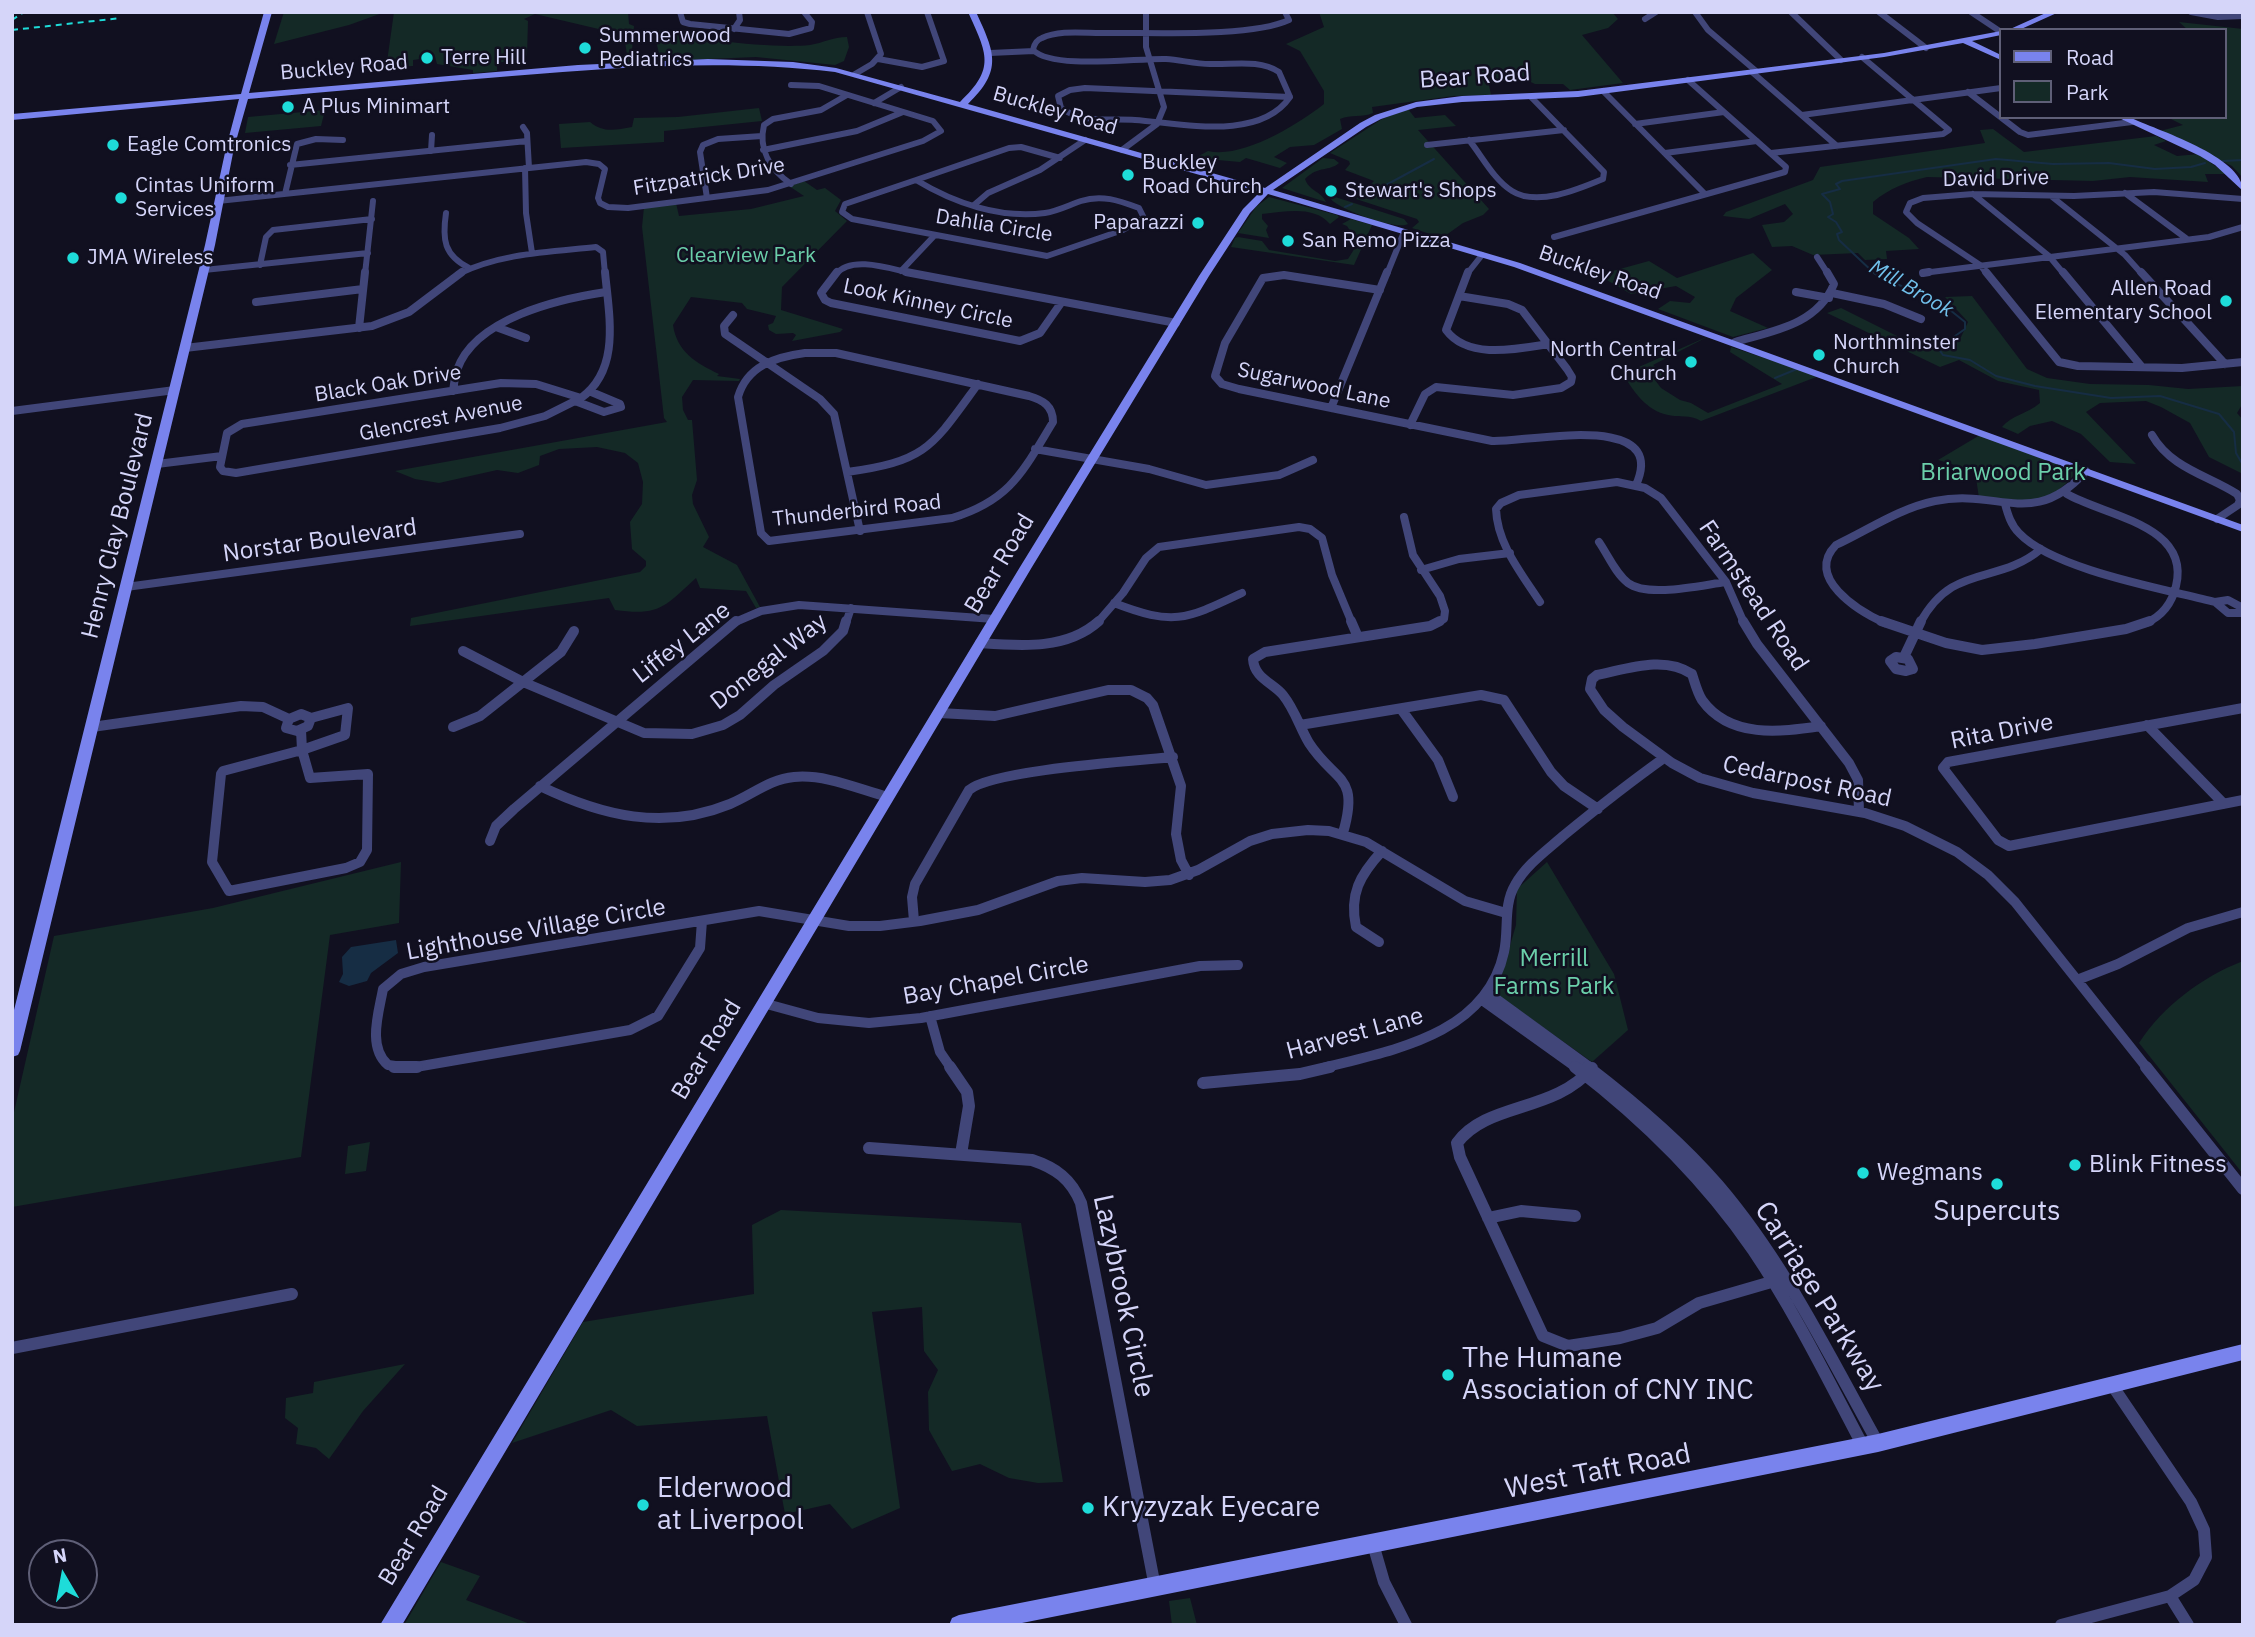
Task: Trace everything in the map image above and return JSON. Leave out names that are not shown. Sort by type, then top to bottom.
[{"type":"main road","name":"Henry Clay Boulevard","points":[[12,1051],[204,271],[218,201],[268,12]]},
{"type":"main road","points":[[962,105],[988,78],[991,68],[990,53],[972,12]]},
{"type":"main road","points":[[2017,28],[2055,12]]},
{"type":"main road","name":"Bear Road","points":[[390,1625],[994,619],[1246,211],[1267,191],[1363,125],[1394,111],[1447,100],[1531,97],[1688,80],[1926,48],[2000,33]]},
{"type":"main road","points":[[1966,41],[2000,58]]},
{"type":"main road","name":"Buckley Road","points":[[12,117],[565,70],[717,62],[787,63],[855,74],[1267,191],[1554,277],[2243,529]]},
{"type":"main road","points":[[2126,119],[2209,158],[2228,171],[2243,188]]},
{"type":"main road","name":"West Taft Road","points":[[959,1625],[1871,1445],[2243,1352]]},
{"type":"street","points":[[680,12],[681,19],[686,24],[789,34],[802,32],[813,26],[804,12]]},
{"type":"street","points":[[734,29],[740,20],[739,12]]},
{"type":"street","points":[[855,74],[878,59],[881,50],[867,12]]},
{"type":"street","points":[[878,59],[922,66],[944,61],[927,12]]},
{"type":"street","points":[[1122,150],[1158,122],[1164,107],[1150,60],[1146,12]]},
{"type":"street","points":[[1034,51],[1036,41],[1054,34],[1274,27],[1287,23],[1289,20],[1285,12]]},
{"type":"street","points":[[1645,19],[1656,12]]},
{"type":"street","points":[[1695,12],[1708,30],[1837,146]]},
{"type":"street","points":[[1790,12],[1824,41],[1840,60]]},
{"type":"street","points":[[1878,12],[1926,48]]},
{"type":"street","points":[[1971,12],[2000,32]]},
{"type":"street","points":[[2191,12],[2218,17],[2243,16]]},
{"type":"street","points":[[990,53],[1034,51],[1040,57],[1050,60],[1150,60],[1271,67],[1279,72],[1290,97]]},
{"type":"street","points":[[1771,153],[1943,134],[1949,130],[1862,57]]},
{"type":"street","points":[[1554,237],[1785,172],[1786,167],[1688,80]]},
{"type":"street","name":"Fitzpatrick Drive","points":[[527,168],[586,162],[603,166],[605,169],[598,198],[600,203],[608,207],[768,190],[923,141],[941,131],[933,121],[813,85],[791,85]]},
{"type":"street","points":[[874,103],[901,87]]},
{"type":"street","points":[[1802,115],[2000,88]]},
{"type":"street","points":[[1078,89],[1290,97],[1285,104],[1239,126],[1201,129],[1158,122],[1098,119],[1074,114],[1061,108],[1057,99],[1062,93],[1078,89]]},
{"type":"street","points":[[1602,91],[1705,194]]},
{"type":"street","points":[[1968,92],[2000,117]]},
{"type":"street","points":[[791,184],[780,175],[764,150],[764,125],[773,119],[821,110],[847,95]]},
{"type":"street","points":[[1469,140],[1513,191],[1527,197],[1542,197],[1596,182],[1605,176],[1531,97]]},
{"type":"street","points":[[764,150],[807,145],[889,120],[903,112]]},
{"type":"street","points":[[1635,124],[1724,112]]},
{"type":"street","points":[[2003,119],[2028,135],[2132,122]]},
{"type":"street","points":[[185,348],[359,328],[409,312],[469,268],[507,256],[532,253],[526,213],[527,141],[523,127]]},
{"type":"street","points":[[1427,145],[1564,130]]},
{"type":"street","points":[[431,150],[432,135]]},
{"type":"street","points":[[707,198],[700,152],[703,145],[718,139],[762,136]]},
{"type":"street","points":[[285,194],[294,147],[301,142],[333,138],[343,140]]},
{"type":"street","points":[[974,205],[988,193],[1035,173],[1085,140]]},
{"type":"street","points":[[290,165],[527,141]]},
{"type":"street","points":[[1665,153],[1757,141]]},
{"type":"street","points":[[914,179],[1016,146],[1060,158]]},
{"type":"street","points":[[218,201],[527,168]]},
{"type":"street","name":"Dahlia Circle","points":[[914,179],[941,195],[974,205],[1009,212],[1041,213],[1067,208],[1087,199],[1103,198],[1139,208],[1144,215],[1130,228],[1082,243],[1054,256],[852,219],[845,215],[842,209],[850,201],[914,179]]},
{"type":"street","points":[[2125,193],[2187,240]]},
{"type":"street","name":"David Drive","points":[[2243,199],[2179,193],[2051,196],[1973,194],[1923,198],[1910,203],[1906,212],[1917,223],[1980,265],[2059,362],[2078,366],[2143,367],[2243,362]]},
{"type":"street","points":[[1973,194],[2049,256],[2143,367]]},
{"type":"street","points":[[2051,196],[2118,248],[2188,321],[2225,365]]},
{"type":"street","points":[[359,328],[373,201]]},
{"type":"street","points":[[446,213],[443,243],[445,250],[469,268]]},
{"type":"street","points":[[260,265],[266,237],[273,230],[372,219]]},
{"type":"street","points":[[1923,273],[2187,240],[2225,234],[2243,227]]},
{"type":"street","points":[[1331,408],[1404,232]]},
{"type":"street","points":[[901,271],[935,235]]},
{"type":"street","name":"Glencrest Avenue","points":[[222,456],[223,471],[236,473],[509,426],[547,415],[578,399],[604,376],[610,356],[603,252],[598,248],[532,253]]},
{"type":"street","points":[[204,271],[368,253]]},
{"type":"street","points":[[1482,255],[1469,270],[1446,330],[1456,342],[1491,350],[1549,344]]},
{"type":"street","points":[[1735,342],[1811,316],[1830,295],[1833,279],[1816,257]]},
{"type":"street","name":"Look Kinney Circle","points":[[1061,303],[1040,333],[1020,341],[831,303],[822,297],[822,289],[845,267],[862,264],[1176,323]]},
{"type":"street","name":"Sugarwood Lane","points":[[1380,290],[1284,275],[1264,278],[1227,340],[1214,369],[1218,380],[1229,386],[1503,443],[1602,434],[1619,439],[1631,449],[1641,464],[1636,485]]},
{"type":"street","points":[[256,302],[363,289]]},
{"type":"street","points":[[453,391],[453,377],[458,363],[477,342],[496,327],[565,298],[606,292]]},
{"type":"street","points":[[1796,292],[1884,304],[1920,319]]},
{"type":"street","points":[[1410,425],[1425,394],[1436,387],[1513,395],[1568,385],[1572,377],[1528,316],[1517,306],[1459,296]]},
{"type":"street","points":[[733,315],[724,326],[725,334],[820,399],[834,414],[860,531]]},
{"type":"street","points":[[496,327],[526,338]]},
{"type":"street","name":"Thunderbird Road","points":[[836,353],[1029,396],[1049,405],[1054,415],[1053,422],[1007,491],[980,510],[952,518],[777,541],[765,538],[761,533],[738,397],[745,379],[766,363],[796,354],[836,353]]},
{"type":"street","name":"Black Oak Drive","points":[[222,456],[227,433],[237,425],[518,382],[548,386],[609,413],[621,407],[620,404],[589,391]]},
{"type":"street","points":[[847,472],[887,467],[921,455],[939,438],[978,384]]},
{"type":"street","points":[[12,411],[175,390]]},
{"type":"street","points":[[2152,435],[2157,446],[2176,463],[2237,494],[2238,505],[2217,519]]},
{"type":"street","points":[[1035,449],[1149,469],[1206,485],[1279,475],[1313,460]]},
{"type":"street","points":[[157,464],[222,456]]},
{"type":"street","points":[[2067,494],[2160,537],[2175,554],[2179,574],[2166,609],[2146,623],[2007,648],[1969,649],[1867,616],[1843,597],[1826,572],[1828,553],[1836,545],[1931,502],[1960,499],[2005,504],[2042,503],[2067,494],[2086,471]]},
{"type":"street","name":"Farmstead Road","points":[[1540,602],[1510,553],[1495,515],[1501,503],[1509,498],[1601,483],[1636,485],[1661,498],[1726,582],[1743,622],[1757,643],[1849,763],[1858,780],[1859,812]]},
{"type":"street","points":[[2005,504],[2012,525],[2023,537],[2041,549],[2076,563],[2215,602],[2228,613],[2243,610]]},
{"type":"street","points":[[1343,834],[1350,804],[1347,789],[1336,771],[1311,746],[1284,696],[1258,674],[1252,665],[1253,659],[1265,652],[1430,626],[1444,618],[1445,606],[1421,570],[1409,545],[1404,517]]},
{"type":"street","points":[[980,643],[1018,645],[1077,637],[1094,626],[1132,580],[1145,557],[1159,547],[1299,527],[1310,529],[1322,538],[1332,576],[1358,637]]},
{"type":"street","name":"Norstar Boulevard","points":[[126,587],[520,534]]},
{"type":"street","points":[[1599,542],[1628,583],[1636,588],[1649,590],[1726,582]]},
{"type":"street","points":[[1904,657],[1926,612],[1950,586],[2016,564],[2041,549]]},
{"type":"street","points":[[1421,570],[1459,559],[1510,553]]},
{"type":"street","points":[[1114,603],[1164,621],[1174,621],[1189,618],[1242,593]]},
{"type":"street","name":"Liffey Lane","points":[[490,841],[496,826],[540,786],[733,622],[783,606],[851,608],[994,619]]},
{"type":"street","name":"Donegal Way","points":[[463,651],[523,682],[644,733],[663,736],[692,734],[723,725],[740,715],[781,679],[832,643],[843,631],[851,608]]},
{"type":"street","points":[[453,727],[480,716],[568,644],[575,631]]},
{"type":"street","name":"Cedarpost Road","points":[[1821,726],[1767,732],[1736,725],[1711,711],[1695,689],[1692,674],[1672,663],[1597,676],[1592,680],[1590,689],[1604,711],[1664,758],[1690,774],[1721,785],[1886,819],[1932,837],[1984,871],[2015,902],[2243,1189]]},
{"type":"street","points":[[939,713],[995,716],[1108,690],[1125,689],[1141,694],[1153,705],[1181,786],[1176,834],[1181,860],[1189,875]]},
{"type":"street","points":[[1300,725],[1481,695],[1498,697],[1512,710],[1551,772],[1563,786],[1598,809]]},
{"type":"street","points":[[92,727],[248,706],[263,707],[289,719],[301,714],[311,718],[348,708],[345,735],[303,750],[223,771],[220,774],[212,862],[229,891],[346,868],[360,862],[367,850],[368,774],[310,778],[305,771],[303,750],[301,730]]},
{"type":"street","name":"Rita Drive","points":[[2243,708],[1948,762],[1943,768],[1998,840],[2010,846],[2243,800]]},
{"type":"street","points":[[1401,709],[1438,756],[1448,776],[1453,797]]},
{"type":"street","points":[[289,719],[286,728],[301,730],[308,726],[311,718]]},
{"type":"street","points":[[2147,725],[2224,804]]},
{"type":"street","points":[[914,921],[912,897],[915,884],[969,790],[977,783],[1005,776],[1172,757]]},
{"type":"street","name":"Harvest Lane","points":[[1203,1083],[1300,1074],[1408,1045],[1454,1025],[1485,996],[1504,952],[1509,895],[1527,868],[1614,794],[1664,758]]},
{"type":"street","points":[[540,786],[600,813],[637,819],[677,818],[708,812],[729,805],[769,784],[794,777],[824,780],[888,797]]},
{"type":"street","name":"Lighthouse Village Circle","points":[[702,921],[700,948],[658,1016],[630,1030],[411,1068],[389,1066],[380,1059],[376,1040],[383,989],[401,974],[424,967],[759,911],[787,913],[859,927],[914,921],[986,908],[1025,890],[1072,878],[1098,877],[1149,882],[1189,875],[1213,864],[1237,847],[1258,839],[1315,830],[1343,834],[1382,851],[1466,901],[1506,913]]},
{"type":"street","points":[[1379,942],[1356,928],[1351,911],[1357,882],[1382,851]]},
{"type":"street","points":[[2077,980],[2115,968],[2202,921],[2243,912]]},
{"type":"street","name":"Bay Chapel Circle","points":[[763,1003],[818,1018],[851,1023],[930,1016],[1200,966],[1238,965]]},
{"type":"street","name":"Carriage Parkway","points":[[1485,996],[1589,1072],[1684,1163],[1779,1280],[1871,1445]]},
{"type":"street","points":[[930,1016],[940,1052],[967,1092],[969,1106],[961,1154]]},
{"type":"street","points":[[1589,1072],[1562,1093],[1480,1124],[1459,1137],[1457,1143],[1460,1157],[1537,1327],[1548,1340],[1562,1346],[1648,1331],[1699,1303],[1779,1280]]},
{"type":"street","name":"Lazybrook Circle","points":[[869,1148],[1032,1160],[1053,1167],[1067,1176],[1075,1187],[1084,1217],[1156,1587]]},
{"type":"street","points":[[1488,1219],[1521,1211],[1575,1216]]},
{"type":"street","points":[[12,1348],[292,1294]]},
{"type":"street","points":[[2061,1625],[2170,1596],[2194,1580],[2206,1557],[2204,1530],[2191,1502],[2112,1385]]},
{"type":"street","points":[[1373,1544],[1384,1582],[1406,1625]]},
{"type":"street","points":[[2170,1596],[2188,1625]]},
{"type":"green space","points":[[284,12],[385,12],[349,25],[274,44]]},
{"type":"green space","points":[[394,12],[628,12],[629,24],[634,26],[631,63],[625,63],[627,55],[624,35],[535,14],[524,19],[528,21],[525,58],[513,54],[509,61],[497,63],[497,71],[473,73],[473,70],[437,64],[435,57],[413,60],[413,66],[391,67],[387,62]]},
{"type":"green space","points":[[1319,12],[1612,12],[1618,19],[1608,28],[1582,35],[1623,83],[1570,90],[1563,84],[1535,84],[1518,76],[1489,85],[1491,95],[1453,96],[1372,107],[1373,113],[1340,119],[1342,129],[1314,145],[1290,147],[1274,157],[1287,163],[1280,168],[1246,158],[1240,162],[1195,158],[1208,151],[1237,150],[1253,145],[1284,130],[1324,104],[1324,91],[1300,51],[1286,44],[1324,27]]},
{"type":"green space","points":[[2179,22],[2243,29],[2243,178],[2232,166],[2160,131],[2183,125],[2171,119],[2227,119],[2227,28],[2186,28]]},
{"type":"green space","points":[[653,29],[709,40],[775,46],[810,45],[847,37],[849,47],[844,61],[835,65],[756,57],[661,61]]},
{"type":"green space","points":[[759,108],[762,121],[664,131],[664,142],[561,148],[559,124],[590,122],[600,128],[615,130],[632,127],[634,118],[678,117]]},
{"type":"green space","points":[[1408,109],[1415,118],[1445,115],[1456,126],[1418,130],[1489,209],[1442,238],[1412,228],[1419,222],[1417,219],[1356,199],[1374,181],[1345,170],[1350,164],[1349,161],[1330,153],[1382,119]]},
{"type":"green space","points":[[325,110],[321,126],[245,133],[248,117]]},
{"type":"green space","points":[[1993,129],[2024,152],[2156,136],[2166,141],[2154,145],[2177,156],[2199,154],[2226,174],[2205,174],[2208,182],[2130,177],[2093,181],[1927,177],[1898,186],[1873,202],[1873,214],[1909,238],[1919,249],[1886,251],[1887,259],[1865,260],[1858,253],[1813,255],[1792,246],[1772,247],[1762,225],[1784,222],[1793,214],[1785,204],[1749,219],[1723,216],[1726,212],[1813,180],[1820,167],[1985,143],[1980,130]]},
{"type":"green space","points":[[1323,158],[1334,159],[1339,163],[1305,179],[1326,202],[1282,188]]},
{"type":"green space","name":"Clearview Park","points":[[804,181],[817,190],[825,188],[841,200],[835,211],[847,221],[782,287],[781,310],[843,329],[840,332],[792,341],[796,335],[793,333],[776,334],[769,330],[768,325],[773,323],[776,316],[747,309],[742,303],[691,297],[673,325],[679,343],[695,361],[719,374],[717,376],[740,379],[693,380],[682,397],[683,410],[688,420],[692,420],[697,480],[692,495],[693,504],[709,537],[703,547],[737,565],[760,607],[756,608],[746,591],[700,588],[696,578],[668,602],[642,612],[615,610],[609,598],[410,626],[411,618],[640,572],[646,566],[646,561],[632,549],[630,522],[642,504],[643,482],[638,463],[625,453],[597,447],[559,449],[540,456],[539,465],[518,473],[497,470],[439,483],[415,479],[395,471],[667,422],[664,418],[642,227],[644,207],[676,203],[679,216],[751,209],[804,196],[789,186]]},
{"type":"green space","points":[[1269,197],[1339,217],[1330,224],[1316,214],[1307,212],[1262,214],[1262,219],[1268,226],[1266,230],[1269,238],[1238,233],[1256,207]]},
{"type":"green space","points":[[1329,197],[1404,219],[1408,224],[1392,224],[1367,218],[1334,202]]},
{"type":"green space","points":[[1351,219],[1372,225],[1354,265],[1231,247],[1238,237],[1262,241],[1269,250],[1335,261],[1348,259],[1358,243],[1347,226],[1342,224]]},
{"type":"green space","points":[[1753,253],[1772,270],[1736,298],[1730,311],[1768,328],[1733,337],[1658,309],[1670,301],[1690,303],[1695,297],[1676,286],[1631,294],[1598,275],[1649,261],[1677,278]]},
{"type":"green space","points":[[1972,296],[2027,369],[2047,378],[2090,384],[2188,389],[2243,386],[2243,403],[2237,413],[2243,420],[2243,474],[2209,457],[2190,423],[2146,401],[2100,403],[2086,412],[2136,464],[2110,462],[2081,434],[2052,421],[2030,426],[2018,434],[2002,427],[2040,403],[2039,390],[1998,381],[1959,360],[1940,367],[1827,313],[1841,308],[1903,339],[1961,337],[1968,322],[1945,297]]},
{"type":"green space","points":[[1709,336],[1653,365],[1664,373],[1655,380],[1661,388],[1708,413],[1782,384],[1730,352],[1731,347],[1819,376],[1701,421],[1660,413],[1647,405],[1623,374]]},
{"type":"green space","name":"Briarwood Park","points":[[1980,435],[2076,473],[2064,485],[2043,498],[2021,501],[1979,498],[1975,471],[1938,460]]},
{"type":"green space","points":[[401,862],[399,923],[330,935],[301,1157],[12,1207],[12,1121],[54,936],[213,908]]},
{"type":"green space","name":"Merrill Farms Park","points":[[1547,862],[1614,974],[1628,1030],[1592,1062],[1496,994],[1516,925],[1517,889]]},
{"type":"green space","points":[[2243,961],[2243,1174],[2139,1043],[2160,1017],[2185,994],[2213,975]]},
{"type":"green space","points":[[370,1142],[366,1171],[345,1174],[348,1146]]},
{"type":"green space","points":[[781,1210],[1021,1223],[1063,1482],[1038,1483],[1009,1478],[980,1464],[952,1471],[929,1430],[928,1392],[938,1370],[924,1351],[922,1307],[872,1312],[900,1508],[852,1529],[830,1504],[785,1514],[767,1416],[637,1426],[611,1410],[512,1443],[583,1322],[754,1294],[752,1225]]},
{"type":"green space","points":[[405,1364],[363,1411],[329,1459],[316,1448],[296,1444],[298,1428],[285,1418],[286,1398],[313,1393],[314,1382]]},
{"type":"green space","points":[[441,1562],[480,1576],[466,1600],[533,1625],[404,1625]]},
{"type":"green space","points":[[1190,1598],[1197,1625],[1172,1625],[1169,1601]]},
{"type":"water","points":[[396,940],[398,953],[371,973],[367,981],[349,986],[339,982],[343,974],[342,957],[351,947]]},
{"type":"waterway","points":[[1362,198],[1434,159]]},
{"type":"waterway","name":"Mill Brook","points":[[2205,163],[2191,167],[2155,169],[2109,163],[2053,164],[1996,159],[1842,181],[1836,184],[1840,189],[1822,194],[1830,202],[1833,214],[1828,217],[1836,222],[1842,232],[1837,234],[1839,240],[1875,274],[1945,306],[1965,322],[1965,329],[1938,348],[1943,355],[1970,360],[1996,376],[2035,386],[2111,398],[2160,396],[2219,414],[2234,432],[2236,453],[2243,465]]},
{"type":"waterway","name":"Mill Brook","points":[[2223,161],[2243,160]]},
{"type":"waterway","points":[[1345,207],[1352,204]]},
{"type":"waterway","points":[[1775,378],[1797,369]]},
{"type":"railway","points":[[12,20],[24,12]]},
{"type":"railway","points":[[12,30],[121,18]]},
{"type":"place","name":"Summerwood Pediatrics","points":[[585,48]]},
{"type":"place","name":"Terre Hill","points":[[427,58]]},
{"type":"place","name":"A Plus Minimart","points":[[288,107]]},
{"type":"place","name":"Eagle Comtronics","points":[[113,145]]},
{"type":"place","name":"Buckley Road Church","points":[[1128,175]]},
{"type":"place","name":"Stewart's Shops","points":[[1331,191]]},
{"type":"place","name":"Cintas Uniform Services","points":[[121,198]]},
{"type":"place","name":"Paparazzi","points":[[1198,223]]},
{"type":"place","name":"San Remo Pizza","points":[[1288,241]]},
{"type":"place","name":"JMA Wireless","points":[[73,258]]},
{"type":"place","name":"Allen Road Elementary School","points":[[2226,301]]},
{"type":"place","name":"Northminster Church","points":[[1819,355]]},
{"type":"place","name":"North Central Church","points":[[1691,362]]},
{"type":"place","name":"Blink Fitness","points":[[2075,1165]]},
{"type":"place","name":"Wegmans","points":[[1863,1173]]},
{"type":"place","name":"Supercuts","points":[[1997,1184]]},
{"type":"place","name":"The Humane Association of CNY INC","points":[[1448,1375]]},
{"type":"place","name":"Elderwood at Liverpool","points":[[643,1505]]},
{"type":"place","name":"Kryzyzak Eyecare","points":[[1088,1508]]}]
